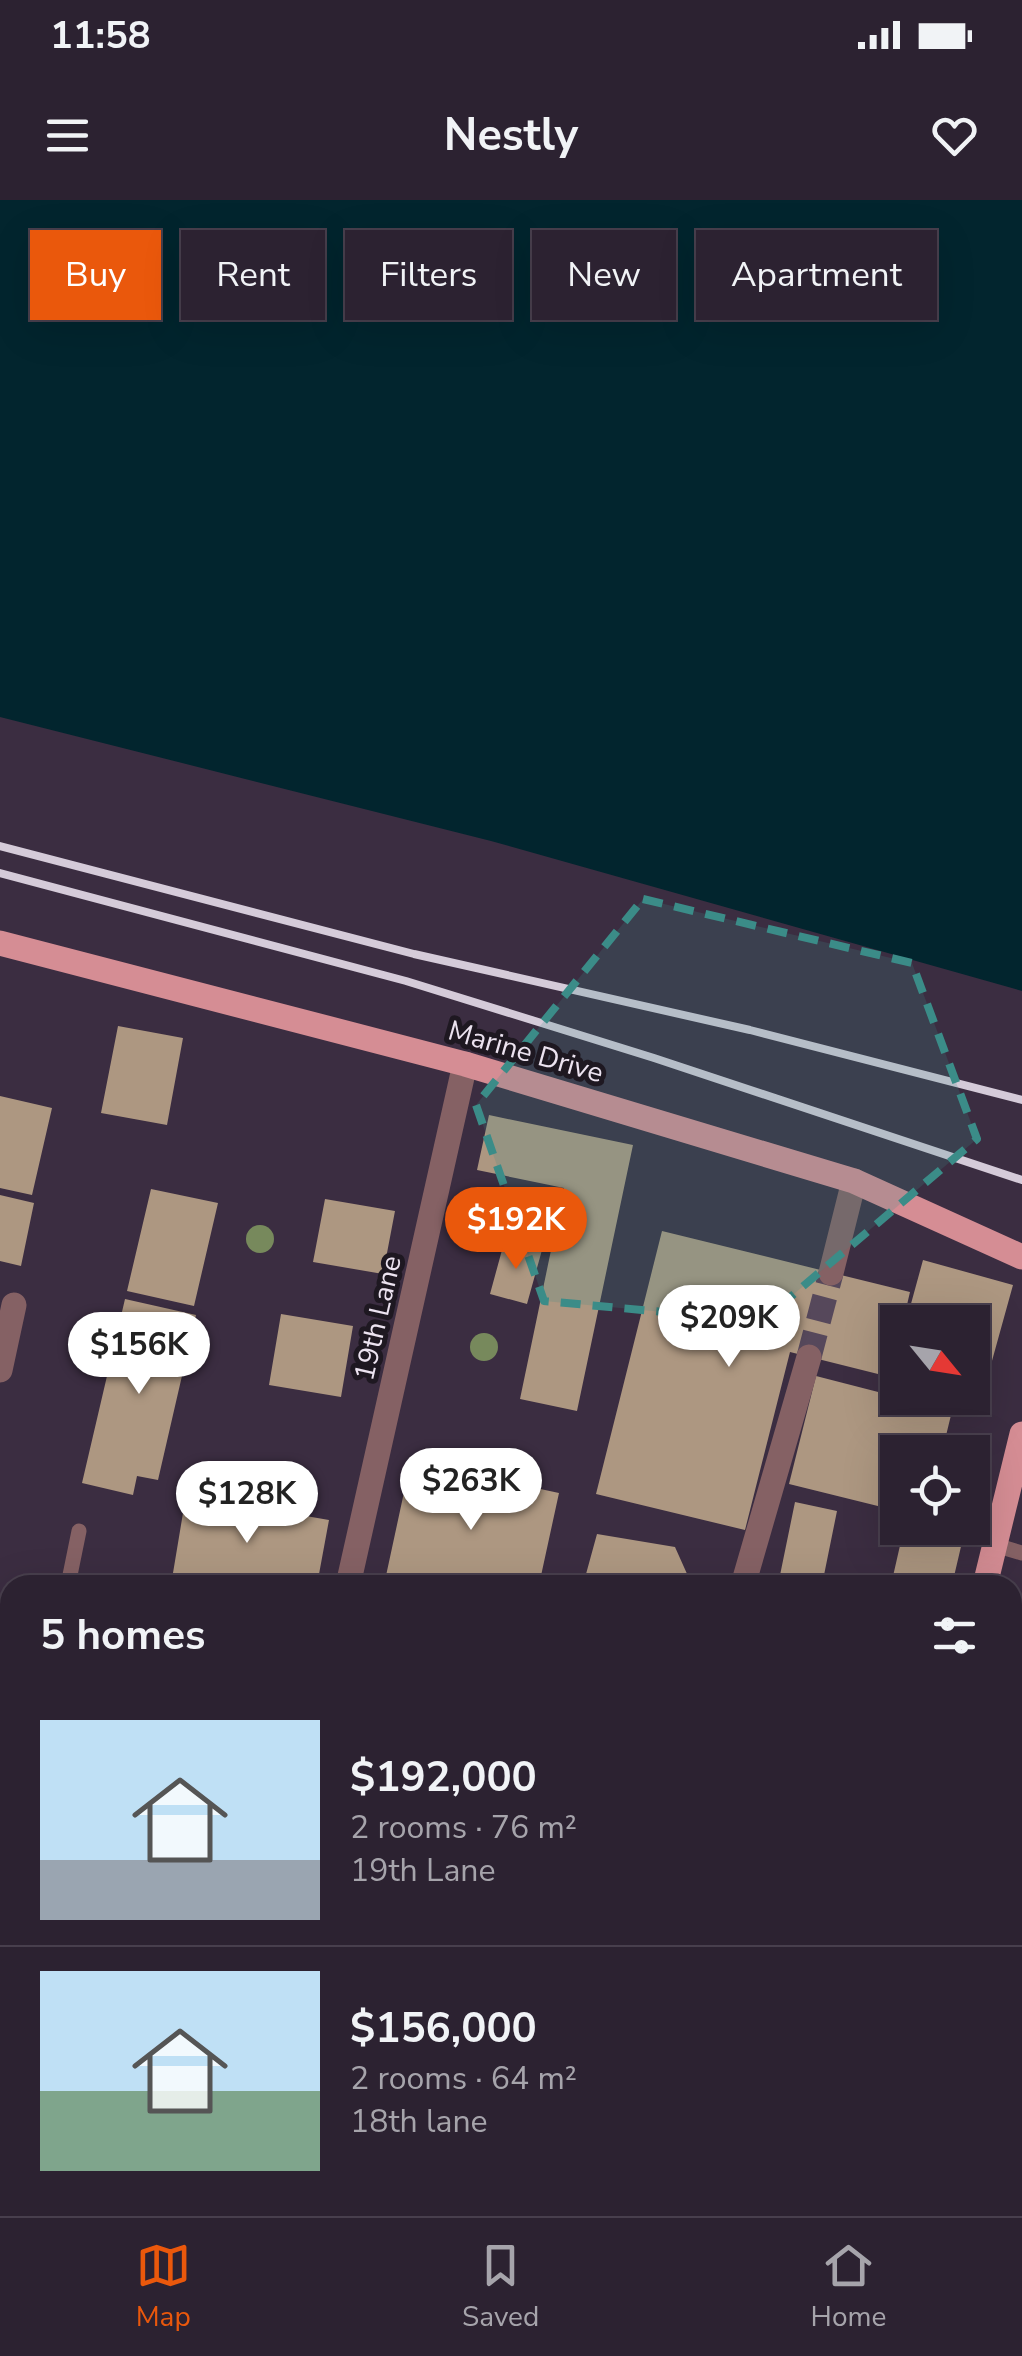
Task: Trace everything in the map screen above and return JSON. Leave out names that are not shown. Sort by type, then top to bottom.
[{"type":"main road","name":"Marine Drive","points":[[0,943],[465,1064],[854,1181],[1022,1256]]},
{"type":"main road","points":[[988,1575],[1022,1434]]},
{"type":"street","name":"19th Lane","points":[[350,1575],[465,1064]]},
{"type":"street","points":[[831,1273],[854,1181]]},
{"type":"street","points":[[0,1370],[14,1305]]},
{"type":"street","points":[[745,1575],[809,1357]]},
{"type":"lane","points":[[70,1575],[79,1531]]},
{"type":"lane","points":[[995,1545],[1022,1554]]},
{"type":"highlighted area","points":[[643,899],[912,963],[977,1139],[762,1321],[544,1301],[476,1105]]},
{"type":"water","points":[[0,200],[1022,200],[1022,991],[491,841],[0,717]]},
{"type":"building","points":[[118,1026],[183,1038],[167,1125],[101,1113]]},
{"type":"building","points":[[0,1096],[52,1108],[32,1195],[0,1188]]},
{"type":"building","points":[[489,1115],[633,1145],[577,1411],[520,1399],[564,1188],[477,1170]]},
{"type":"building","points":[[151,1189],[218,1203],[194,1306],[127,1291]]},
{"type":"building","points":[[0,1195],[34,1203],[21,1266],[0,1261]]},
{"type":"building","points":[[325,1199],[395,1211],[383,1274],[313,1262]]},
{"type":"building","points":[[662,1231],[910,1292],[907,1305],[880,1305],[880,1374],[790,1352],[745,1530],[596,1494]]},
{"type":"building","points":[[505,1239],[542,1250],[527,1304],[490,1294]]},
{"type":"building","points":[[923,1260],[1013,1285],[990,1368],[990,1305],[911,1305]]},
{"type":"building","points":[[125,1299],[196,1315],[158,1480],[137,1476],[133,1495],[82,1483]]},
{"type":"building","points":[[281,1314],[353,1326],[341,1397],[269,1385]]},
{"type":"building","points":[[816,1376],[880,1392],[880,1415],[951,1415],[946,1435],[880,1435],[880,1507],[789,1484]]},
{"type":"building","points":[[439,1467],[559,1493],[541,1575],[386,1575],[406,1483],[435,1489]]},
{"type":"building","points":[[186,1495],[329,1520],[319,1575],[173,1575]]},
{"type":"building","points":[[795,1502],[837,1511],[824,1575],[780,1575]]},
{"type":"building","points":[[597,1534],[675,1547],[688,1575],[586,1575]]},
{"type":"building","points":[[900,1545],[961,1545],[954,1575],[893,1575]]},
{"type":"tunnel","points":[[809,1357],[831,1273]]},
{"type":"railway","points":[[0,846],[414,954],[750,1030],[1022,1100]]},
{"type":"railway","points":[[0,873],[406,981],[1022,1180]]}]
